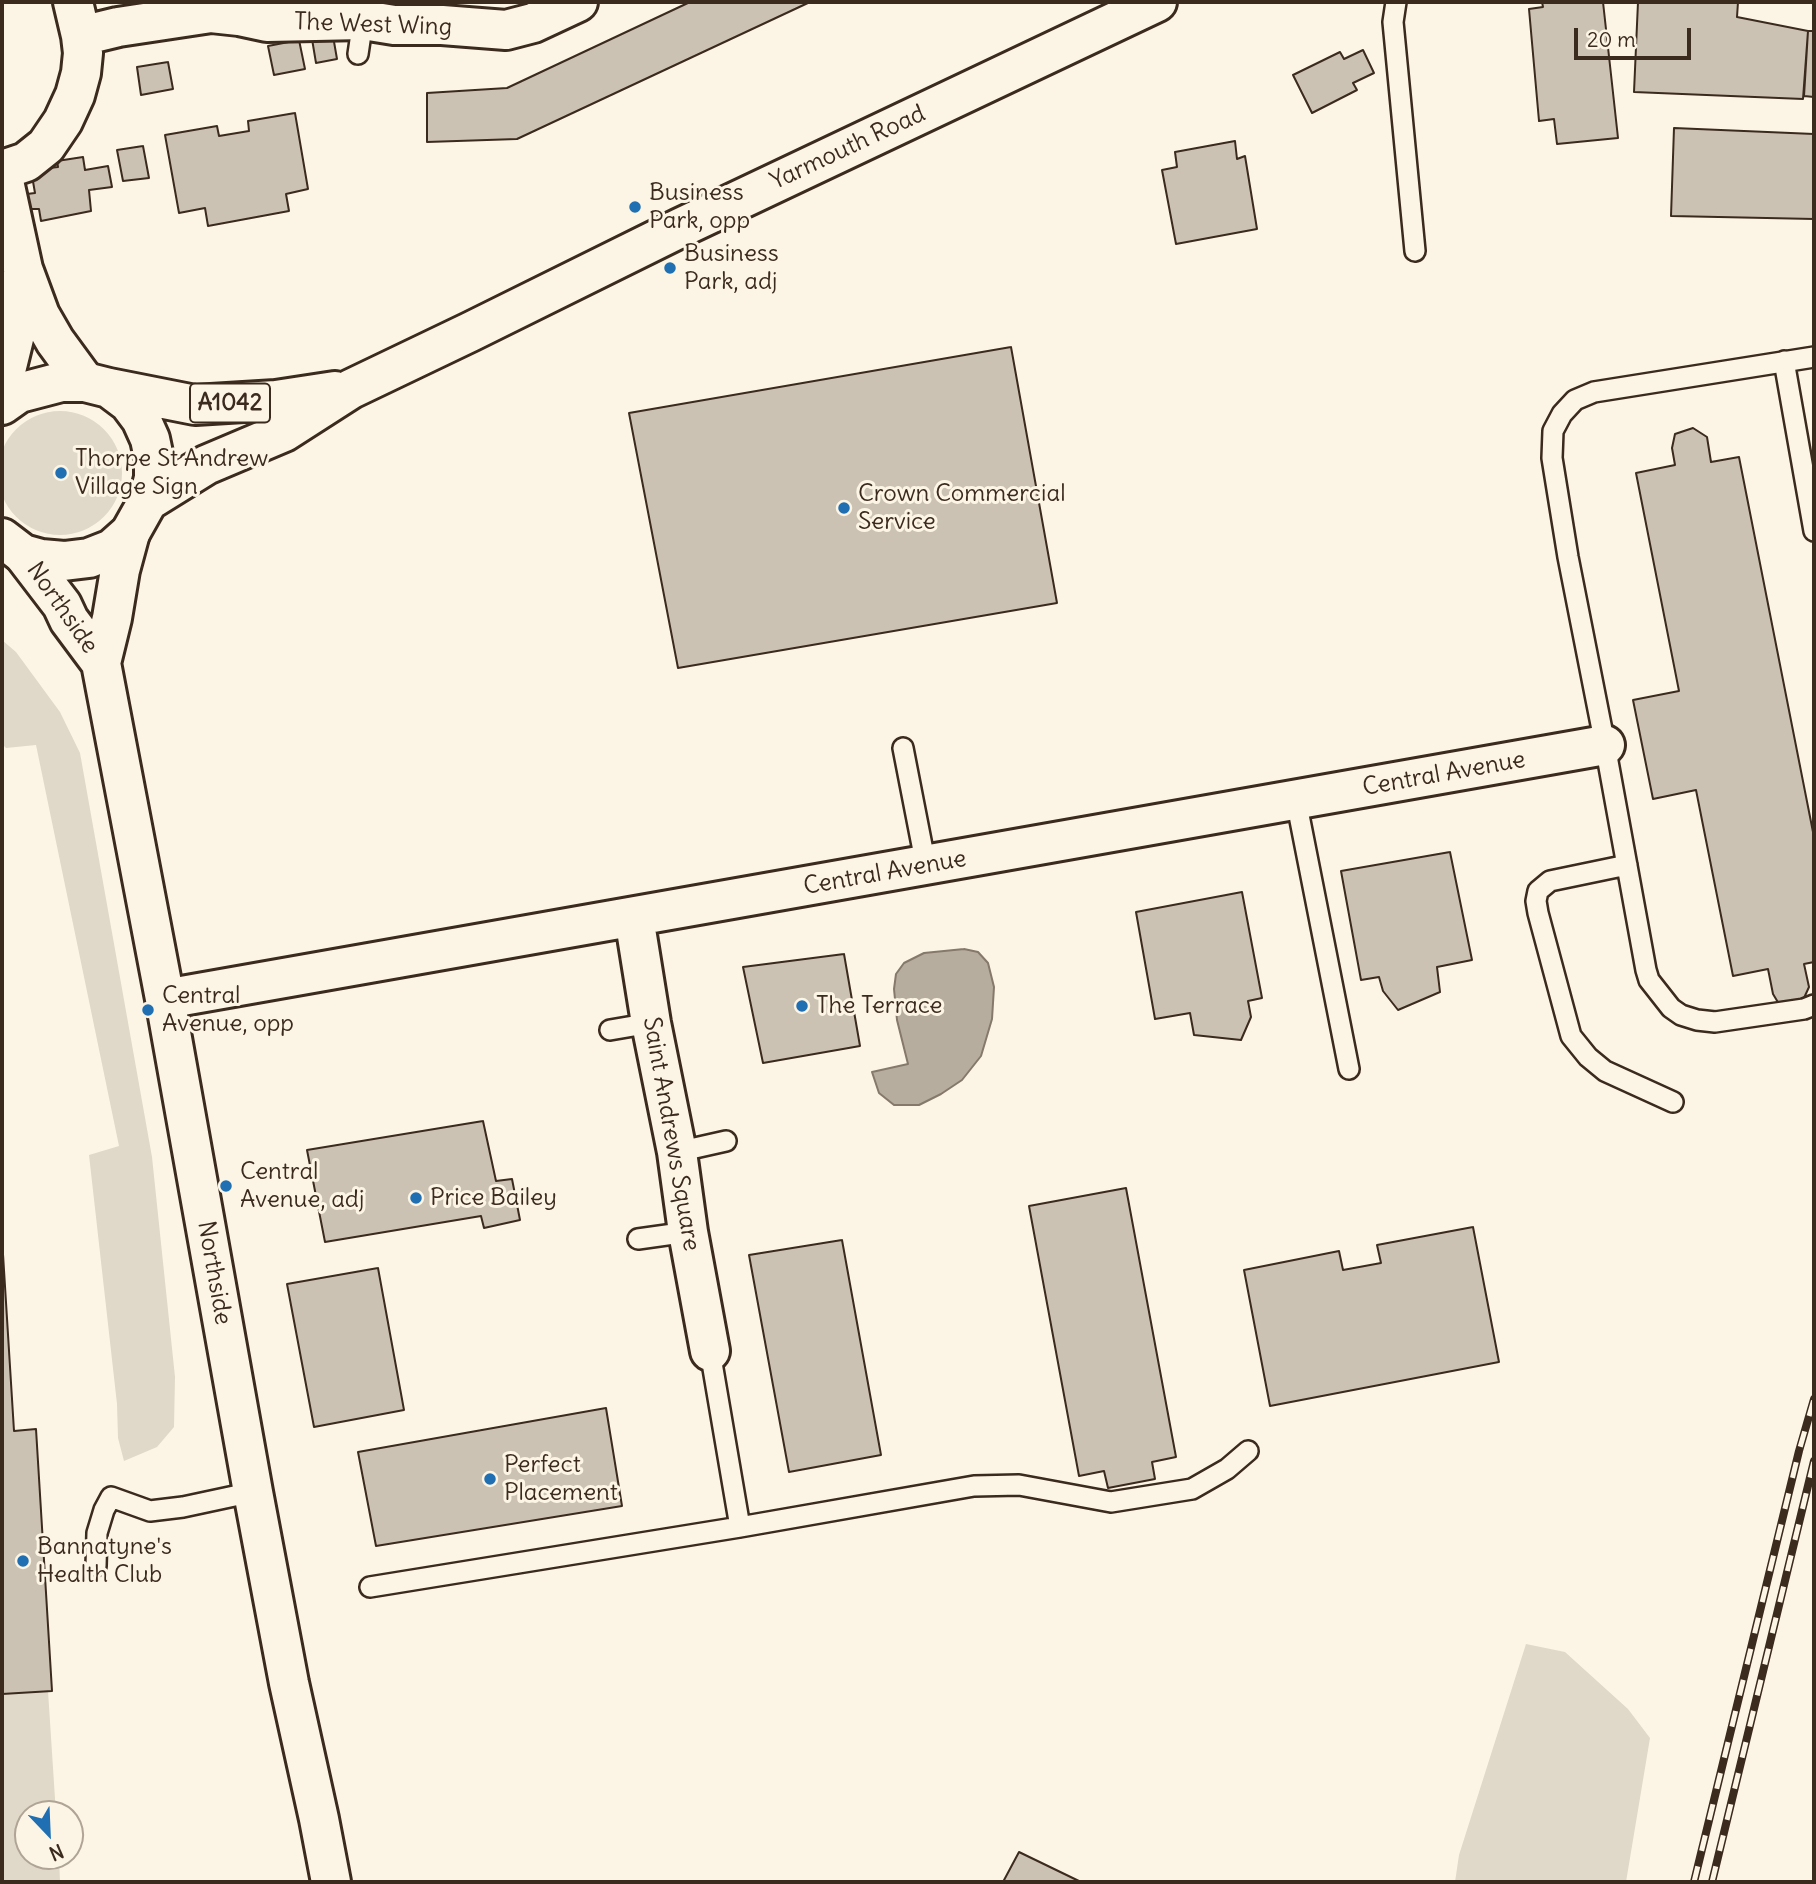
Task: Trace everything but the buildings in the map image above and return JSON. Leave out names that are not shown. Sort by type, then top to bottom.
[{"type":"main road","name":"The West Wing","points":[[77,19],[118,27],[211,13],[360,37],[394,24],[506,30],[533,23],[578,2]]},
{"type":"main road","name":"Yarmouth Road","points":[[8,544],[41,559],[64,561],[89,558],[112,549],[139,517],[206,464],[284,432],[351,389],[680,228],[1157,2]]},
{"type":"main road","points":[[77,19],[83,53],[81,73],[75,95],[63,121],[46,146],[26,162],[2,171],[23,269],[40,315],[55,341],[97,385],[129,403],[141,419],[150,439],[154,478],[139,517]]},
{"type":"main road","points":[[2,387],[20,314],[23,269]]},
{"type":"main road","name":"Yarmouth Road","points":[[2,405],[19,393],[61,382],[97,385],[195,405],[276,400],[351,389]]},
{"type":"main road","name":"Northside","points":[[139,517],[120,570],[101,663],[165,999],[253,1492],[331,1882]]},
{"type":"main road","name":"Northside","points":[[8,544],[62,605],[69,620],[101,663]]},
{"type":"main road","name":"Central Avenue","points":[[165,999],[1605,745]]},
{"type":"main road","name":"Saint Andrews Square","points":[[634,917],[710,1351]]},
{"type":"lane","points":[[1396,2],[1394,22],[1415,251]]},
{"type":"lane","points":[[1814,357],[1594,392],[1576,400],[1562,414],[1553,432],[1552,458],[1568,557],[1649,980],[1671,1008],[1681,1015],[1697,1020],[1715,1022],[1804,1009],[1814,1005]]},
{"type":"lane","points":[[1784,361],[1814,531]]},
{"type":"lane","points":[[903,748],[926,866]]},
{"type":"lane","points":[[1296,800],[1349,1069]]},
{"type":"lane","points":[[1627,865],[1550,881],[1538,891],[1538,913],[1571,1036],[1588,1057],[1605,1071],[1673,1102]]},
{"type":"lane","points":[[610,1030],[651,1023]]},
{"type":"lane","points":[[677,1152],[726,1141]]},
{"type":"lane","points":[[638,1238],[688,1232]]},
{"type":"lane","points":[[710,1351],[740,1527]]},
{"type":"lane","points":[[370,1587],[974,1486],[1019,1485],[1111,1502],[1192,1489],[1227,1469],[1248,1451]]},
{"type":"lane","points":[[96,1566],[97,1533],[111,1497],[150,1511],[253,1492]]},
{"type":"shaded area","points":[[60,411],[84,415],[104,429],[118,449],[122,473],[118,497],[104,517],[84,531],[60,535],[36,531],[16,517],[2,497],[-2,473],[2,449],[16,429],[36,415]]},
{"type":"shaded area","points":[[2,640],[16,652],[60,712],[80,753],[152,1157],[175,1377],[174,1427],[157,1447],[124,1461],[118,1438],[117,1404],[89,1155],[119,1146],[36,745],[6,748],[2,744]]},
{"type":"shaded area","points":[[964,949],[978,952],[988,963],[994,987],[992,1019],[981,1056],[962,1080],[941,1094],[919,1105],[894,1105],[879,1093],[872,1072],[908,1064],[897,1020],[894,989],[896,974],[904,963],[924,953]]},
{"type":"shaded area","points":[[1526,1644],[1565,1652],[1628,1709],[1650,1738],[1626,1882],[1455,1882],[1459,1855]]},
{"type":"shaded area","points":[[48,1691],[55,1800],[14,1800],[14,1870],[60,1870],[60,1882],[2,1882],[2,1694]]},
{"type":"railway","points":[[1694,1882],[1814,1399]]},
{"type":"railway","points":[[1712,1882],[1814,1461]]},
{"type":"place","name":"Business Park, opp","points":[[635,207]]},
{"type":"place","name":"Business Park, adj","points":[[670,268]]},
{"type":"place","name":"Thorpe St Andrew Village Sign","points":[[61,473]]},
{"type":"place","name":"Crown Commercial Service","points":[[844,508]]},
{"type":"place","name":"The Terrace","points":[[802,1006]]},
{"type":"place","name":"Central Avenue, opp","points":[[148,1010]]},
{"type":"place","name":"Central Avenue, adj","points":[[226,1186]]},
{"type":"place","name":"Price Bailey","points":[[416,1198]]},
{"type":"place","name":"Perfect Placement","points":[[490,1479]]},
{"type":"place","name":"Bannatyne's Health Club","points":[[23,1561]]}]
